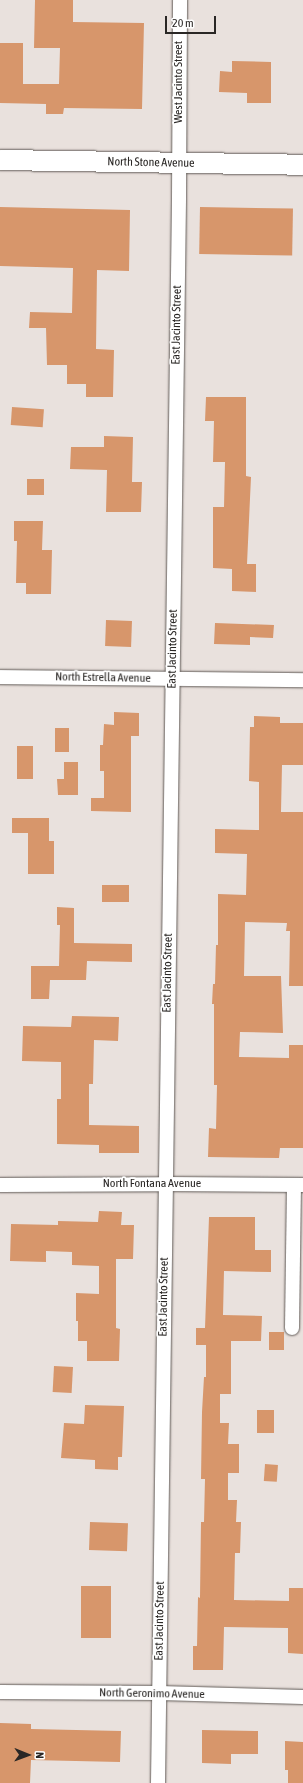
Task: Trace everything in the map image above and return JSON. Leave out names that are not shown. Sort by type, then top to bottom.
[{"type":"main road","name":"North Stone Avenue","points":[[0,160],[303,165]]},
{"type":"street","name":"West Jacinto Street","points":[[179,164],[180,0]]},
{"type":"street","name":"East Jacinto Street","points":[[158,1783],[179,164]]},
{"type":"street","name":"North Estrella Avenue","points":[[0,677],[303,680]]},
{"type":"street","name":"North Fontana Avenue","points":[[0,1185],[298,1185]]},
{"type":"street","points":[[292,1328],[298,1185]]},
{"type":"street","name":"North Geronimo Avenue","points":[[0,1692],[159,1693],[303,1697]]},
{"type":"building","points":[[35,0],[73,0],[73,22],[144,23],[142,109],[64,108],[63,114],[46,114],[46,104],[0,103],[0,43],[23,43],[23,84],[59,84],[60,48],[34,48]]},
{"type":"building","points":[[232,61],[271,62],[271,103],[247,103],[247,93],[219,92],[220,71],[232,72]]},
{"type":"building","points":[[0,207],[130,210],[129,271],[97,270],[96,349],[114,350],[113,397],[86,397],[86,384],[67,384],[67,365],[47,365],[46,328],[29,328],[30,312],[72,313],[73,268],[0,266]]},
{"type":"building","points":[[200,207],[293,209],[292,256],[199,254]]},
{"type":"building","points":[[206,397],[246,397],[246,476],[251,477],[247,564],[256,564],[256,592],[232,591],[232,569],[213,568],[213,507],[224,507],[225,462],[213,462],[214,421],[205,421]]},
{"type":"building","points":[[12,407],[44,409],[43,427],[11,425]]},
{"type":"building","points":[[104,436],[133,437],[132,482],[142,482],[141,512],[106,512],[107,470],[70,469],[71,447],[104,447]]},
{"type":"building","points":[[27,479],[44,479],[44,495],[27,495]]},
{"type":"building","points":[[14,521],[43,521],[42,550],[52,550],[51,594],[26,594],[26,583],[16,583],[17,541],[14,541]]},
{"type":"building","points":[[106,620],[132,621],[131,647],[105,646]]},
{"type":"building","points":[[215,623],[274,625],[273,638],[250,637],[250,645],[214,644]]},
{"type":"building","points":[[114,712],[139,713],[139,736],[131,736],[131,812],[91,811],[91,798],[104,798],[104,771],[100,771],[100,745],[103,745],[104,724],[114,725]]},
{"type":"building","points":[[254,716],[280,717],[280,723],[303,723],[303,765],[282,765],[281,812],[303,812],[303,986],[289,986],[290,931],[286,931],[287,923],[245,922],[244,976],[281,976],[283,1033],[240,1032],[239,1057],[289,1058],[289,1045],[303,1045],[303,1148],[280,1148],[279,1158],[208,1157],[209,1128],[216,1129],[217,1085],[214,1085],[214,1004],[212,1004],[213,984],[215,984],[216,945],[218,945],[218,894],[246,895],[247,854],[215,853],[215,829],[259,830],[259,782],[249,781],[250,727],[254,727]]},
{"type":"building","points":[[55,728],[69,728],[69,752],[55,752]]},
{"type":"building","points":[[17,746],[33,746],[33,779],[17,779]]},
{"type":"building","points":[[64,762],[78,762],[78,795],[58,795],[57,779],[64,779]]},
{"type":"building","points":[[12,818],[49,818],[49,841],[54,841],[54,874],[28,874],[28,833],[12,833]]},
{"type":"building","points":[[102,885],[129,885],[129,902],[102,902]]},
{"type":"building","points":[[57,907],[74,908],[74,943],[132,944],[132,962],[87,961],[86,980],[50,980],[49,999],[31,999],[31,966],[59,966],[60,925],[57,925]]},
{"type":"building","points":[[72,1016],[119,1017],[118,1041],[94,1040],[93,1084],[89,1084],[89,1125],[139,1126],[139,1153],[99,1153],[99,1145],[57,1144],[57,1099],[61,1099],[61,1062],[22,1061],[23,1026],[71,1027]]},
{"type":"building","points":[[99,1211],[122,1212],[121,1225],[134,1225],[133,1259],[116,1259],[116,1328],[120,1329],[119,1361],[87,1361],[87,1341],[78,1341],[76,1293],[99,1294],[99,1266],[72,1265],[72,1252],[46,1251],[46,1262],[10,1261],[11,1224],[58,1225],[58,1221],[98,1222]]},
{"type":"building","points":[[209,1217],[255,1217],[255,1250],[271,1250],[271,1272],[224,1271],[223,1315],[262,1316],[261,1341],[231,1341],[231,1394],[220,1394],[220,1423],[229,1423],[228,1444],[239,1444],[239,1473],[228,1473],[228,1500],[237,1500],[236,1522],[241,1522],[240,1553],[235,1553],[234,1600],[289,1601],[289,1588],[303,1588],[303,1654],[288,1653],[288,1628],[224,1627],[223,1670],[193,1670],[193,1646],[197,1646],[198,1597],[200,1598],[201,1522],[204,1522],[205,1479],[201,1479],[202,1412],[204,1377],[206,1377],[206,1345],[196,1345],[196,1328],[205,1328]]},
{"type":"building","points":[[269,1332],[284,1332],[284,1350],[269,1350]]},
{"type":"building","points":[[54,1366],[73,1367],[72,1393],[53,1392]]},
{"type":"building","points":[[85,1405],[124,1406],[122,1457],[118,1457],[118,1470],[95,1469],[95,1460],[61,1458],[64,1423],[84,1424]]},
{"type":"building","points":[[257,1410],[274,1410],[274,1433],[257,1433]]},
{"type":"building","points":[[265,1464],[278,1465],[277,1482],[264,1481]]},
{"type":"building","points":[[90,1522],[128,1523],[127,1551],[89,1550]]},
{"type":"building","points":[[81,1586],[111,1586],[111,1638],[81,1638]]},
{"type":"building","points":[[0,1723],[31,1724],[31,1729],[121,1731],[120,1762],[31,1760],[30,1783],[0,1783]]},
{"type":"building","points":[[202,1730],[258,1731],[258,1754],[231,1754],[231,1764],[202,1763]]},
{"type":"building","points":[[285,1741],[303,1742],[303,1783],[288,1783],[288,1770],[285,1770]]}]
